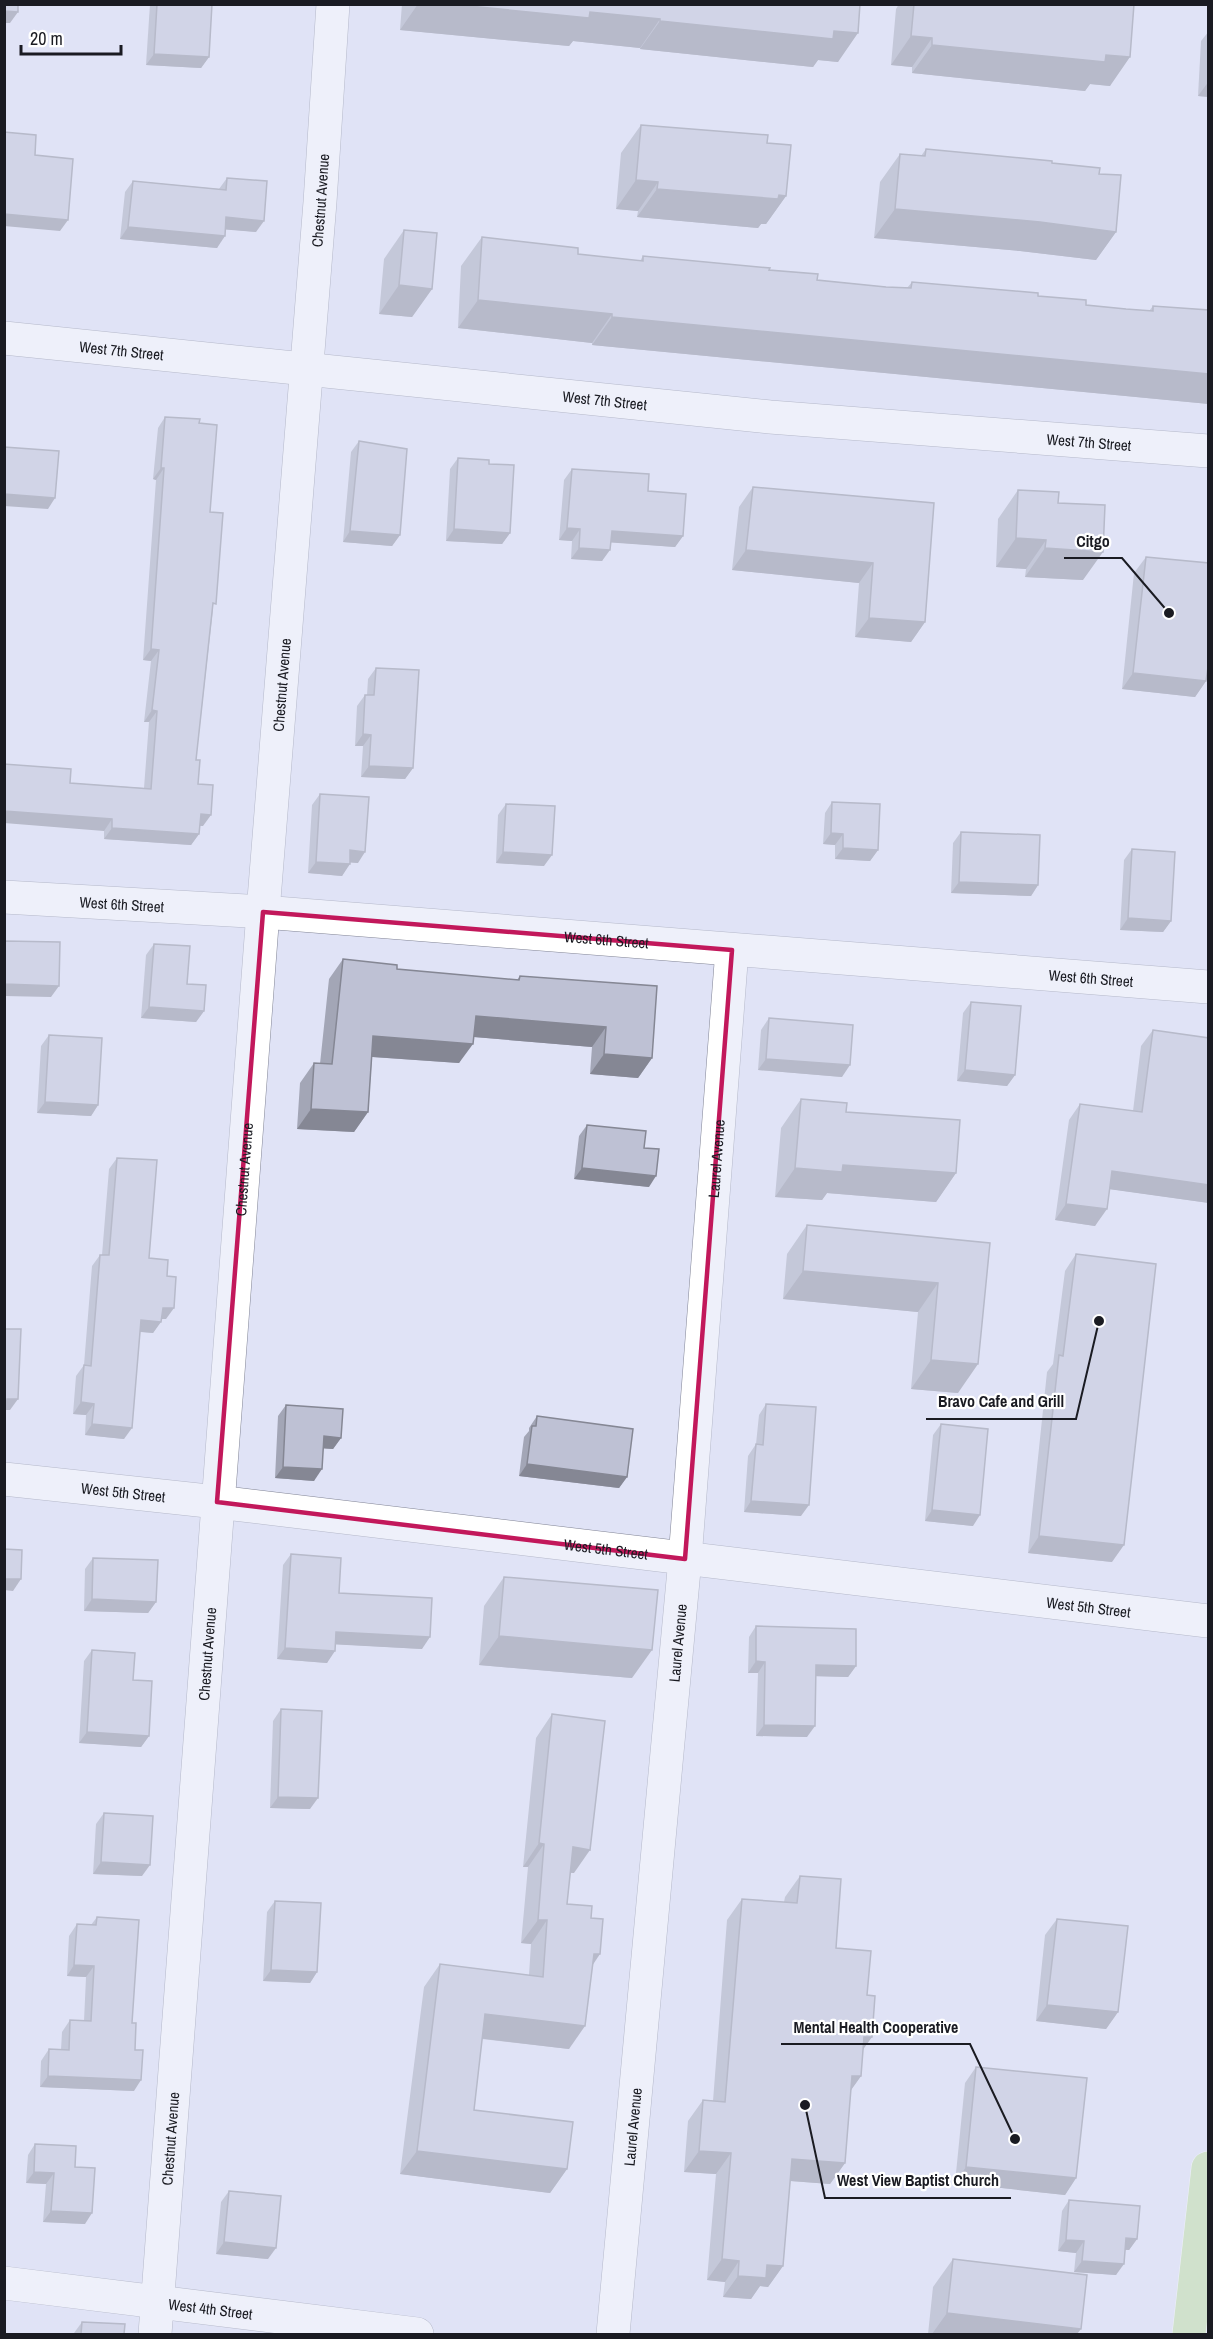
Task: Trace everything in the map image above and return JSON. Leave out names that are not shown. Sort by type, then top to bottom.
[{"type":"main road","points":[[1189,2334],[1209,2168]]},
{"type":"street","name":"Chestnut Avenue","points":[[155,2334],[262,912],[321,190],[333,4]]},
{"type":"street","name":"West 7th Street","points":[[4,338],[770,417],[1209,451]]},
{"type":"street","name":"West 6th Street","points":[[4,897],[262,912],[1209,987]]},
{"type":"street","name":"Laurel Avenue","points":[[613,2334],[685,1559],[732,950]]},
{"type":"street","name":"West 5th Street","points":[[4,1479],[217,1502],[1209,1621]]},
{"type":"street","name":"West 4th Street","points":[[4,2283],[417,2334]]},
{"type":"highlighted area","points":[[263,912],[732,950],[685,1559],[217,1502]]},
{"type":"building","points":[[4,4],[18,4],[18,12],[4,11]]},
{"type":"building","points":[[157,4],[212,4],[209,57],[154,54]]},
{"type":"building","points":[[449,4],[860,4],[858,33],[834,31],[833,39],[590,12],[589,18]]},
{"type":"building","points":[[914,4],[1134,4],[1130,57],[1106,55],[1105,62],[932,45],[932,38],[911,36]]},
{"type":"building","points":[[641,125],[768,135],[767,143],[791,145],[786,196],[779,195],[778,199],[657,189],[658,182],[636,180]]},
{"type":"building","points":[[4,132],[36,135],[35,155],[73,159],[68,220],[4,214]]},
{"type":"building","points":[[926,149],[1052,161],[1052,163],[1100,168],[1099,174],[1121,175],[1116,232],[1040,222],[895,209],[900,154],[925,156]]},
{"type":"building","points":[[227,178],[267,181],[264,221],[226,217],[225,236],[128,227],[133,181],[226,190]]},
{"type":"building","points":[[404,230],[437,233],[432,289],[399,285]]},
{"type":"building","points":[[482,237],[578,248],[578,254],[643,261],[643,256],[770,268],[769,270],[818,274],[817,280],[886,287],[911,288],[912,282],[1038,293],[1038,296],[1086,300],[1086,305],[1126,309],[1153,311],[1153,306],[1209,310],[1209,374],[612,317],[612,314],[478,300]]},
{"type":"building","points":[[165,417],[200,419],[199,423],[217,425],[210,512],[223,513],[216,604],[213,603],[196,760],[200,760],[198,784],[213,785],[211,815],[201,814],[199,834],[112,828],[112,819],[4,811],[4,764],[71,769],[70,783],[151,789],[157,711],[152,710],[159,650],[151,649],[164,468],[161,468]]},
{"type":"building","points":[[359,441],[407,449],[400,535],[350,531]]},
{"type":"building","points":[[4,447],[59,451],[55,498],[4,494]]},
{"type":"building","points":[[458,458],[489,460],[489,464],[514,465],[510,533],[454,529]]},
{"type":"building","points":[[572,469],[649,474],[648,491],[686,494],[683,536],[612,531],[610,550],[579,548],[580,529],[567,528]]},
{"type":"building","points":[[753,487],[934,503],[925,622],[869,618],[873,563],[746,550]]},
{"type":"building","points":[[1018,490],[1059,492],[1058,503],[1105,505],[1103,552],[1045,548],[1046,540],[1016,538]]},
{"type":"building","points":[[1146,557],[1209,563],[1209,660],[1206,681],[1133,673]]},
{"type":"building","points":[[376,668],[419,670],[413,768],[369,766],[371,735],[363,734],[365,695],[374,695]]},
{"type":"building","points":[[320,794],[369,797],[365,852],[350,850],[350,864],[316,862]]},
{"type":"building","points":[[832,802],[880,804],[878,850],[843,848],[843,834],[831,833]]},
{"type":"building","points":[[506,804],[555,806],[552,855],[503,852]]},
{"type":"building","points":[[961,832],[1040,835],[1038,885],[959,882]]},
{"type":"building","points":[[1132,849],[1175,852],[1171,921],[1128,918]]},
{"type":"building","points":[[4,941],[60,942],[59,986],[4,984]]},
{"type":"building","points":[[154,944],[190,946],[187,984],[206,985],[204,1011],[149,1007]]},
{"type":"building","points":[[343,959],[397,965],[397,969],[519,980],[520,976],[657,986],[652,1058],[604,1054],[606,1027],[476,1016],[473,1044],[373,1036],[368,1112],[311,1109],[314,1063],[332,1064]]},
{"type":"building","points":[[971,1002],[1021,1006],[1015,1075],[965,1070]]},
{"type":"building","points":[[769,1018],[853,1025],[850,1065],[766,1059]]},
{"type":"building","points":[[1153,1030],[1209,1038],[1209,1185],[1112,1171],[1107,1209],[1066,1204],[1080,1104],[1142,1112]]},
{"type":"building","points":[[49,1035],[102,1038],[98,1105],[45,1102]]},
{"type":"building","points":[[801,1099],[847,1103],[846,1112],[960,1120],[956,1173],[843,1165],[842,1172],[795,1168]]},
{"type":"building","points":[[587,1125],[646,1131],[644,1148],[659,1149],[656,1176],[582,1168]]},
{"type":"building","points":[[117,1158],[157,1160],[149,1258],[168,1260],[167,1276],[176,1277],[174,1308],[163,1308],[161,1322],[141,1320],[132,1428],[92,1424],[94,1404],[81,1402],[84,1365],[91,1366],[100,1255],[109,1255]]},
{"type":"building","points":[[807,1225],[990,1243],[978,1364],[931,1360],[938,1283],[803,1271]]},
{"type":"building","points":[[1076,1254],[1156,1264],[1124,1545],[1039,1536],[1059,1355],[1063,1356]]},
{"type":"building","points":[[4,1329],[21,1329],[18,1399],[7,1399],[6,1408],[4,1408]]},
{"type":"building","points":[[766,1404],[816,1407],[809,1505],[751,1501],[756,1444],[763,1445]]},
{"type":"building","points":[[286,1405],[343,1409],[341,1438],[324,1436],[322,1469],[283,1467]]},
{"type":"building","points":[[537,1416],[633,1429],[627,1477],[527,1464],[532,1426],[536,1426]]},
{"type":"building","points":[[941,1424],[988,1429],[980,1515],[932,1510]]},
{"type":"building","points":[[4,1549],[22,1550],[21,1579],[4,1579]]},
{"type":"building","points":[[291,1554],[341,1558],[339,1593],[432,1598],[430,1637],[336,1632],[335,1651],[285,1648]]},
{"type":"building","points":[[93,1558],[158,1560],[156,1602],[92,1599]]},
{"type":"building","points":[[504,1577],[658,1590],[652,1650],[499,1636]]},
{"type":"building","points":[[756,1626],[856,1629],[856,1666],[816,1665],[815,1726],[764,1725],[765,1662],[756,1661]]},
{"type":"building","points":[[92,1650],[135,1653],[133,1680],[152,1681],[149,1736],[87,1732]]},
{"type":"building","points":[[281,1709],[322,1711],[318,1798],[278,1797]]},
{"type":"building","points":[[552,1714],[605,1721],[590,1850],[573,1847],[567,1904],[592,1906],[591,1918],[603,1919],[600,1954],[594,1954],[585,2026],[485,2014],[474,2110],[573,2122],[567,2169],[417,2151],[440,1964],[543,1977],[547,1920],[538,1920],[544,1844],[539,1843]]},
{"type":"building","points":[[104,1813],[153,1816],[150,1865],[101,1862]]},
{"type":"building","points":[[800,1876],[841,1879],[836,1948],[871,1951],[867,1995],[875,1996],[872,2037],[864,2037],[861,2076],[852,2076],[845,2163],[792,2159],[783,2266],[767,2265],[766,2278],[738,2276],[739,2261],[722,2259],[731,2153],[699,2151],[703,2100],[725,2102],[742,1899],[797,1903]]},
{"type":"building","points":[[275,1901],[321,1903],[317,1972],[271,1970]]},
{"type":"building","points":[[97,1917],[139,1920],[132,2023],[136,2023],[135,2050],[143,2050],[141,2080],[48,2076],[49,2049],[69,2050],[70,2020],[91,2021],[94,1966],[74,1965],[77,1924],[96,1925]]},
{"type":"building","points":[[1057,1919],[1128,1926],[1118,2012],[1047,2005]]},
{"type":"building","points":[[976,2067],[1087,2078],[1076,2178],[966,2167]]},
{"type":"building","points":[[35,2144],[76,2146],[75,2167],[95,2168],[92,2213],[51,2211],[54,2173],[34,2172]]},
{"type":"building","points":[[229,2191],[281,2196],[276,2248],[224,2242]]},
{"type":"building","points":[[1069,2200],[1140,2206],[1137,2239],[1126,2238],[1124,2264],[1082,2261],[1084,2241],[1066,2240]]},
{"type":"building","points":[[953,2259],[1087,2275],[1081,2329],[947,2313]]},
{"type":"building","points":[[82,2322],[125,2324],[124,2334],[81,2334]]},
{"type":"place","name":"Citgo","points":[[1169,613]]},
{"type":"place","name":"Bravo Cafe and Grill","points":[[1099,1321]]},
{"type":"place","name":"West View Baptist Church","points":[[805,2105]]},
{"type":"place","name":"Mental Health Cooperative","points":[[1015,2139]]}]
